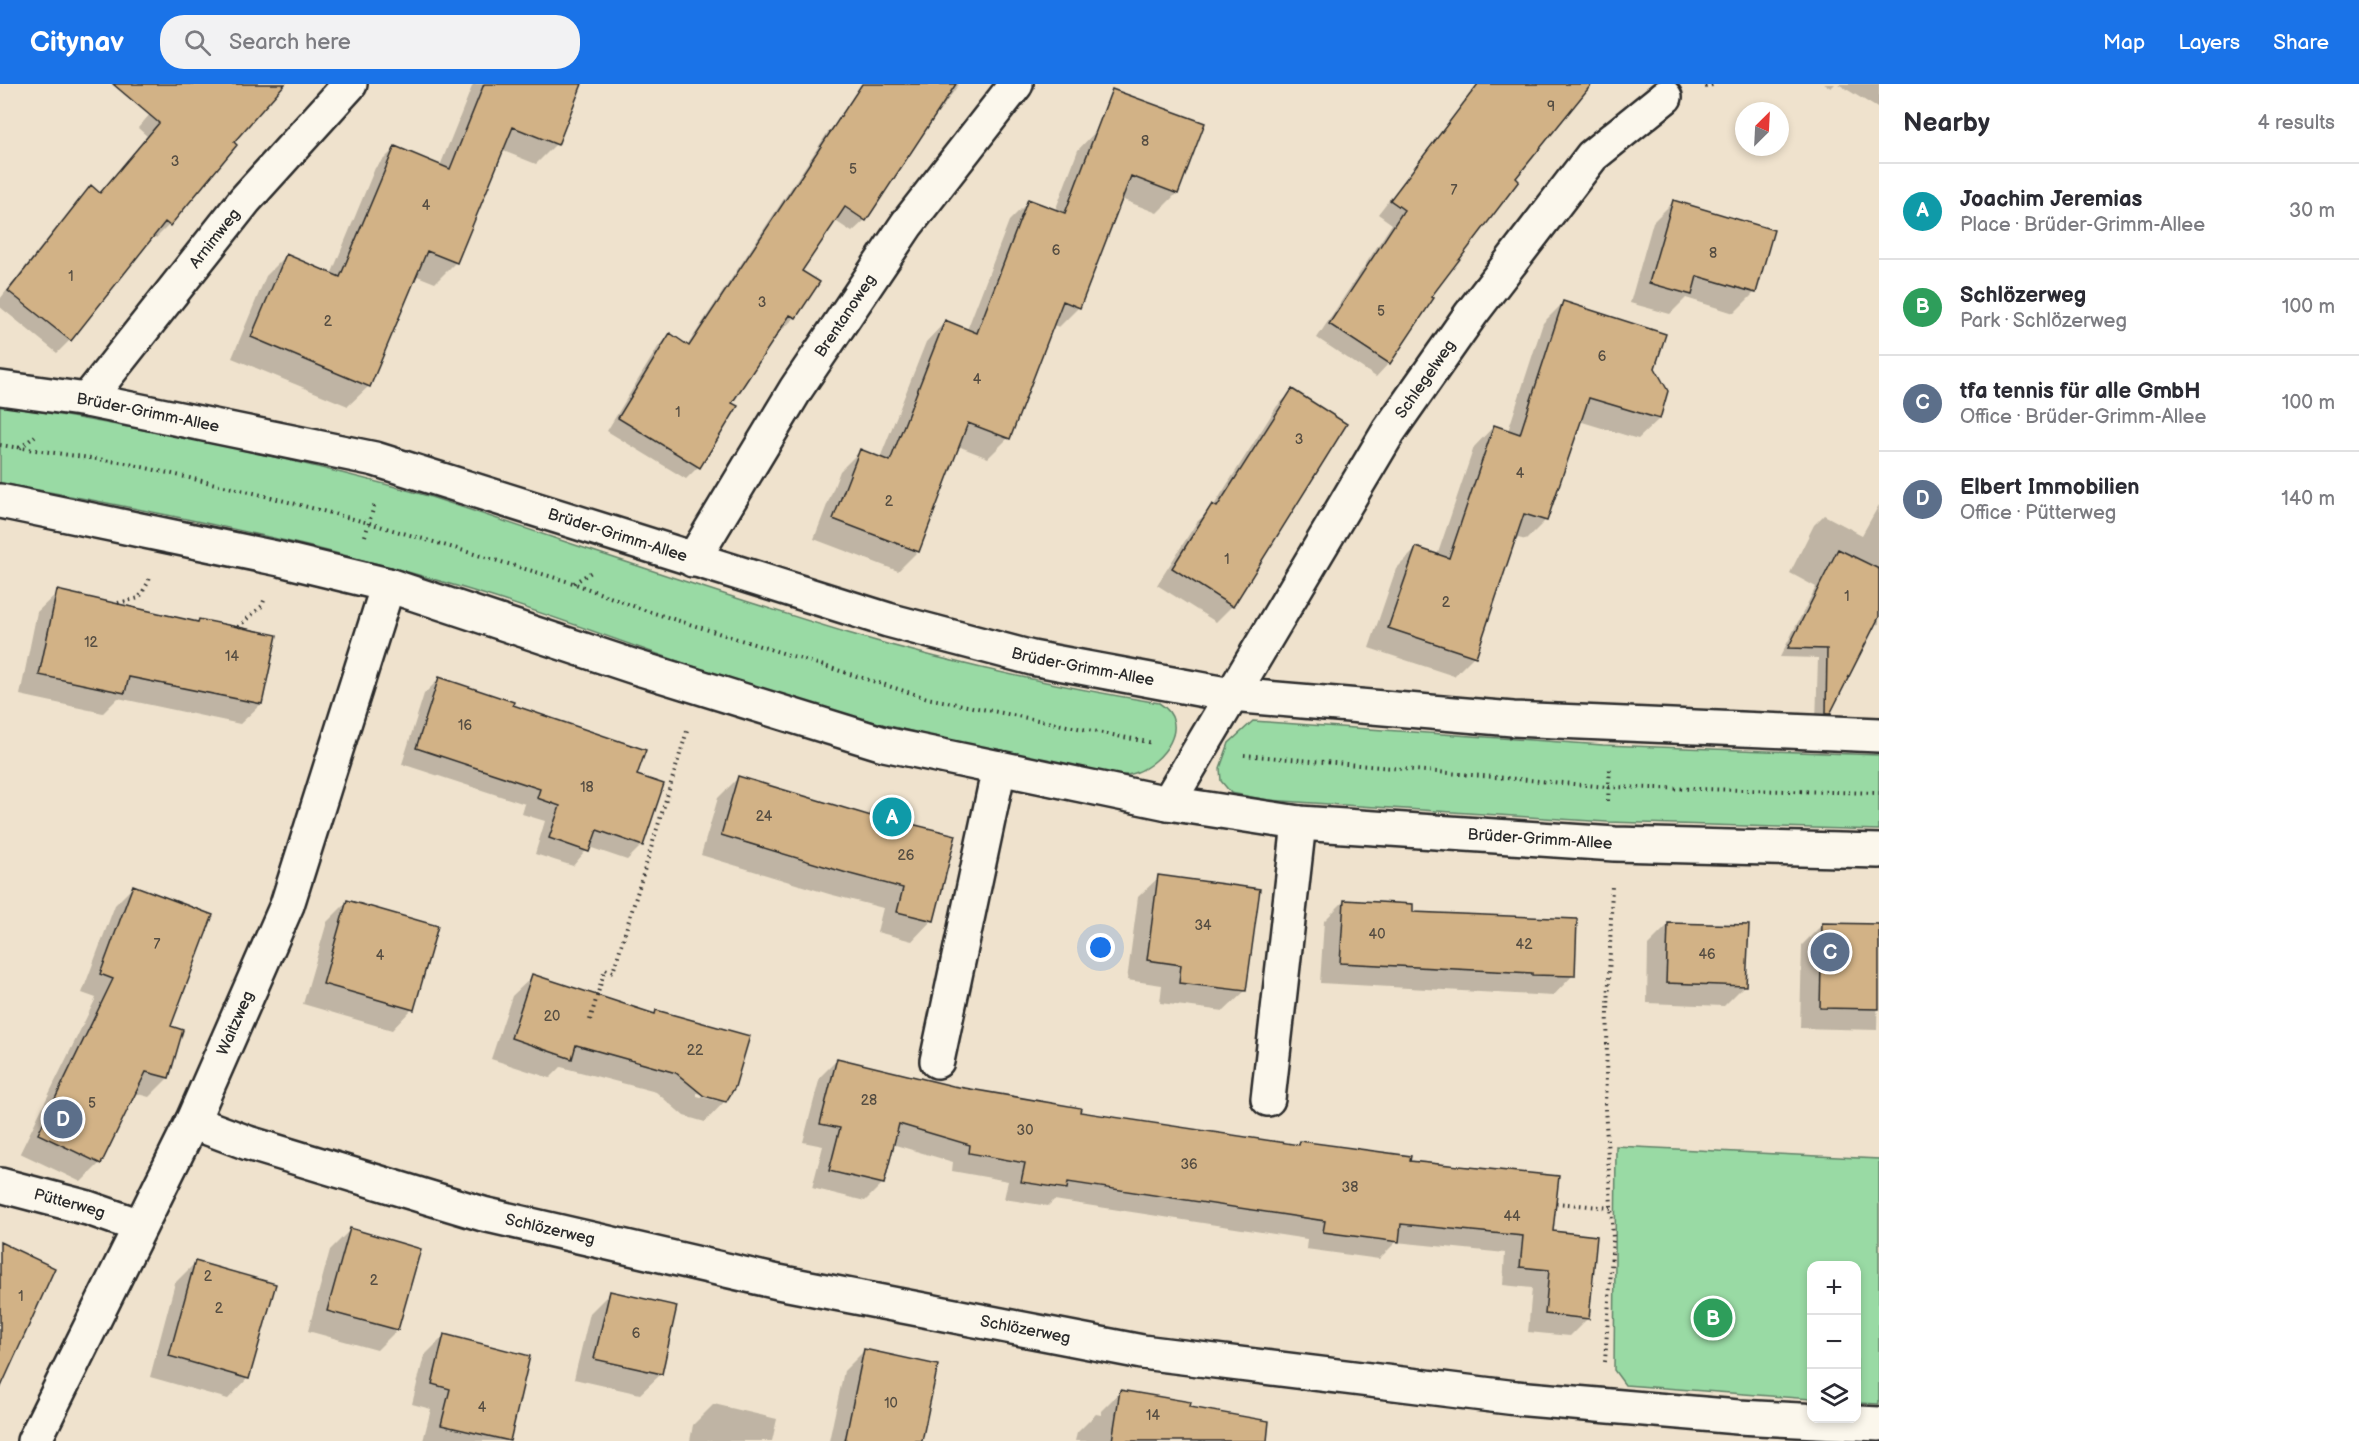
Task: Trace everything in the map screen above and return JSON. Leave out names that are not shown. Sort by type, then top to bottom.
[{"type":"street","name":"Arnimweg","points":[[87,400],[245,200],[350,84]]},
{"type":"street","name":"Brentanoweg","points":[[693,560],[796,389],[907,224],[1016,84]]},
{"type":"street","name":"Schlegelweg","points":[[1231,695],[1389,431],[1471,314],[1592,156],[1665,97]]},
{"type":"street","name":"Brüder-Grimm-Allee","points":[[0,388],[87,400],[387,462],[888,620],[1032,658],[1231,695],[1513,719],[1879,735]]},
{"type":"street","name":"Brüder-Grimm-Allee","points":[[0,501],[280,559],[388,585],[701,688],[884,744],[1168,803],[1299,823],[1615,844],[1879,850]]},
{"type":"street","name":"Waitzweg","points":[[34,1441],[192,1122],[287,905],[388,585]]},
{"type":"street","points":[[1168,803],[1231,695]]},
{"type":"street","points":[[937,1060],[999,768]]},
{"type":"street","points":[[1268,1099],[1299,823]]},
{"type":"street","name":"Schlözerweg","points":[[192,1122],[248,1143],[483,1214],[778,1282],[1142,1352],[1603,1406],[1738,1417],[1879,1424]]},
{"type":"street","name":"Pütterweg","points":[[0,1185],[88,1208],[140,1226]]},
{"type":"path","points":[[353,577],[387,462]]},
{"type":"path","points":[[118,603],[139,597]]},
{"type":"path","points":[[238,627],[262,606]]},
{"type":"path","points":[[590,1020],[605,969],[613,972],[701,688]]},
{"type":"path","points":[[1603,1406],[1613,1238],[1605,1107],[1615,844],[1607,822],[1613,724]]},
{"type":"path","points":[[1556,1203],[1611,1208]]},
{"type":"green space","points":[[0,405],[216,444],[322,468],[428,496],[743,600],[886,644],[1003,673],[1159,703],[1169,712],[1174,721],[1174,732],[1164,752],[1155,761],[1135,773],[1116,776],[1087,772],[849,715],[720,675],[493,597],[403,571],[232,529],[0,483]]},
{"type":"green space","points":[[1253,721],[1603,745],[1879,755],[1879,830],[1607,822],[1267,800],[1231,793],[1221,781],[1220,768],[1229,743]]},
{"type":"green space","points":[[1616,1146],[1879,1159],[1879,1404],[1861,1403],[1861,1261],[1807,1261],[1807,1399],[1625,1385],[1614,1370]]},
{"type":"building","points":[[113,84],[285,84],[234,142],[237,145],[170,226],[165,222],[71,341],[8,291],[91,185],[100,193],[159,123]]},
{"type":"building","points":[[484,84],[582,84],[558,145],[513,127],[457,263],[427,251],[370,387],[251,337],[286,254],[340,277],[395,146],[450,169]]},
{"type":"building","points":[[862,84],[956,84],[866,221],[845,207],[802,271],[820,282],[796,318],[790,315],[732,403],[738,406],[700,468],[618,418],[670,333],[689,346]]},
{"type":"building","points":[[1478,84],[1592,84],[1516,178],[1519,181],[1431,297],[1434,298],[1390,364],[1329,324],[1404,210],[1390,200]]},
{"type":"building","points":[[1112,89],[1205,123],[1178,194],[1131,176],[1080,308],[1063,301],[1010,439],[968,423],[919,552],[833,519],[860,449],[890,461],[945,320],[977,333],[1028,199],[1065,213]]},
{"type":"building","points":[[1673,200],[1774,230],[1756,293],[1697,276],[1692,295],[1649,283]]},
{"type":"building","points":[[1563,301],[1666,334],[1655,368],[1668,391],[1660,419],[1589,398],[1547,521],[1524,514],[1476,657],[1388,628],[1416,547],[1449,558],[1494,425],[1520,434]]},
{"type":"building","points":[[1292,389],[1347,424],[1233,607],[1172,568],[1212,504],[1217,507]]},
{"type":"building","points":[[1838,549],[1879,569],[1879,617],[1830,714],[1826,714],[1827,649],[1788,648]]},
{"type":"building","points":[[57,590],[198,622],[199,619],[277,635],[262,704],[129,677],[125,693],[39,675]]},
{"type":"building","points":[[439,677],[646,750],[637,775],[664,784],[643,846],[597,830],[589,852],[549,838],[560,806],[537,798],[540,789],[416,748]]},
{"type":"building","points":[[738,776],[871,816],[871,814],[956,835],[934,921],[897,912],[903,888],[721,835]]},
{"type":"building","points":[[1158,875],[1260,889],[1246,991],[1179,983],[1181,965],[1147,960]]},
{"type":"building","points":[[133,885],[213,915],[171,1026],[183,1030],[169,1078],[146,1072],[101,1164],[38,1134],[113,979],[100,974]]},
{"type":"building","points":[[347,900],[438,926],[414,1010],[323,984]]},
{"type":"building","points":[[1344,900],[1413,904],[1413,912],[1577,919],[1575,976],[1340,963]]},
{"type":"building","points":[[1668,923],[1749,925],[1746,986],[1666,983]]},
{"type":"building","points":[[1822,923],[1879,924],[1879,1009],[1820,1008]]},
{"type":"building","points":[[532,974],[655,1014],[656,1010],[750,1036],[735,1087],[726,1102],[704,1096],[676,1073],[576,1045],[572,1059],[511,1038]]},
{"type":"building","points":[[837,1058],[953,1086],[1081,1108],[1080,1112],[1299,1145],[1300,1141],[1411,1156],[1410,1161],[1559,1176],[1553,1231],[1597,1236],[1589,1319],[1545,1314],[1549,1270],[1520,1267],[1523,1236],[1401,1224],[1399,1242],[1323,1232],[1325,1221],[1068,1182],[1067,1189],[1021,1182],[1025,1163],[969,1153],[970,1145],[899,1124],[884,1184],[829,1171],[840,1128],[820,1124]]},
{"type":"building","points":[[350,1228],[421,1249],[398,1330],[327,1311]]},
{"type":"building","points":[[0,1242],[55,1268],[0,1389]]},
{"type":"building","points":[[195,1261],[276,1284],[249,1379],[169,1356]]},
{"type":"building","points":[[610,1291],[677,1306],[662,1374],[594,1359]]},
{"type":"building","points":[[444,1334],[530,1356],[510,1441],[441,1425],[450,1389],[432,1384]]},
{"type":"building","points":[[864,1349],[938,1365],[922,1441],[845,1441]]},
{"type":"building","points":[[1120,1390],[1191,1402],[1190,1407],[1269,1421],[1267,1441],[1112,1441]]},
{"type":"place","name":"Joachim Jeremias","points":[[892,817]]},
{"type":"place","name":"tfa tennis für alle GmbH","points":[[1830,952]]},
{"type":"place","name":"Elbert Immobilien","points":[[63,1119]]},
{"type":"place","name":"Schlözerweg","points":[[1713,1318]]}]
